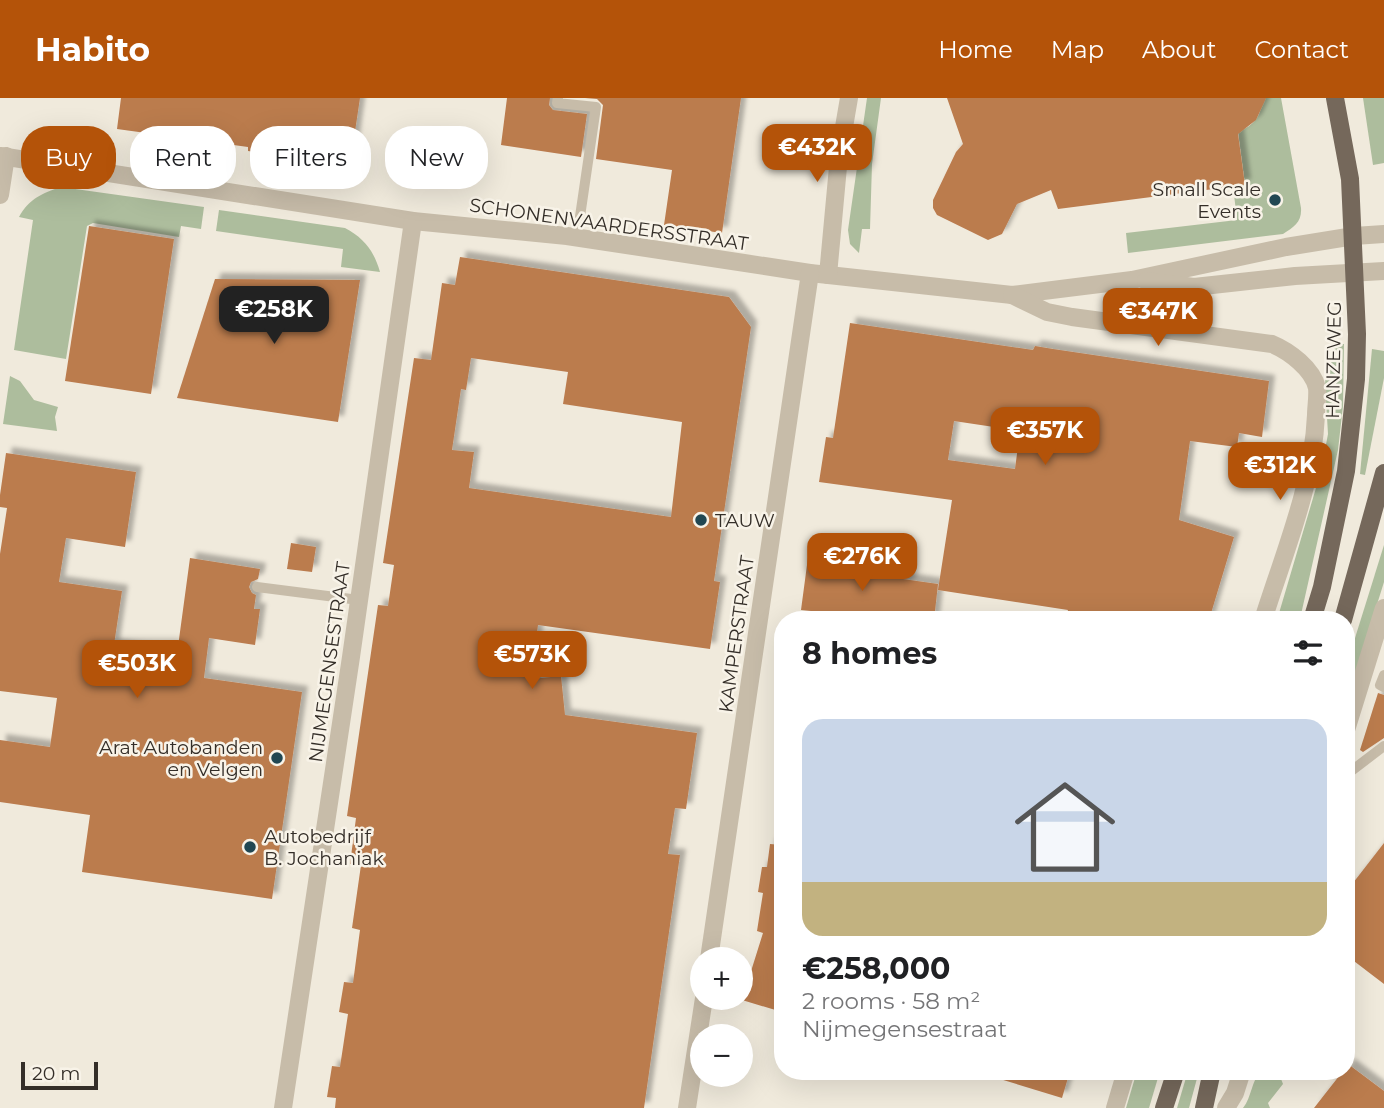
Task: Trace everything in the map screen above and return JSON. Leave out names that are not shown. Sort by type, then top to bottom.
[{"type":"main road","name":"HANZEWEG","points":[[1315,611],[1346,471],[1353,425],[1357,334],[1350,180],[1335,98]]},
{"type":"main road","points":[[1345,611],[1384,472]]},
{"type":"main road","points":[[1164,1108],[1173,1080]]},
{"type":"main road","points":[[1203,1108],[1210,1080]]},
{"type":"street","name":"KAMPERSTRAAT","points":[[711,947],[849,98]]},
{"type":"street","name":"SCHONENVAARDERSSTRAAT","points":[[3,156],[413,221],[577,237],[819,274],[1012,295],[1132,280],[1223,259],[1354,236],[1384,234]]},
{"type":"street","points":[[0,195],[3,156]]},
{"type":"street","name":"NIJMEGENSESTRAAT","points":[[283,1108],[413,221]]},
{"type":"street","name":"SCHONENVAARDERSSTRAAT","points":[[1132,280],[1194,287],[1384,271]]},
{"type":"street","name":"HANZEWEG","points":[[1012,295],[1047,312],[1072,317],[1272,344],[1289,351],[1306,370],[1317,387],[1312,457],[1267,611]]},
{"type":"street","points":[[1355,704],[1382,628],[1384,608]]},
{"type":"street","points":[[687,1108],[702,1010]]},
{"type":"street","points":[[1115,1108],[1123,1080]]},
{"type":"street","points":[[1226,1108],[1239,1080]]},
{"type":"lane","points":[[558,98],[557,103],[596,107],[577,237]]},
{"type":"lane","points":[[257,587],[359,600]]},
{"type":"lane","points":[[1384,676],[1380,685],[1384,687]]},
{"type":"lane","points":[[1355,768],[1384,746]]},
{"type":"green space","points":[[867,98],[881,98],[872,164],[870,229],[862,229],[859,253],[850,244],[848,230]]},
{"type":"green space","points":[[1262,98],[1281,98],[1301,208],[1296,224],[1283,234],[1128,253],[1126,233],[1237,220],[1233,186],[1245,184],[1238,131],[1256,119]]},
{"type":"green space","points":[[1363,98],[1384,98],[1384,163],[1373,165]]},
{"type":"green space","points":[[56,189],[75,189],[204,207],[201,229],[181,226],[179,237],[93,223],[87,226],[66,359],[14,350],[33,220],[19,217],[27,206]]},
{"type":"green space","points":[[219,210],[345,228],[367,246],[380,272],[341,267],[343,249],[216,231]]},
{"type":"green space","points":[[1334,344],[1344,344],[1343,406],[1338,450],[1302,611],[1280,611],[1321,471],[1328,434],[1325,384],[1329,350]]},
{"type":"green space","points":[[1372,349],[1384,351],[1384,378],[1365,475],[1360,474]]},
{"type":"green space","points":[[10,376],[20,381],[34,400],[58,407],[55,417],[57,431],[3,424]]},
{"type":"green space","points":[[1384,545],[1384,582],[1355,675],[1355,638]]},
{"type":"green space","points":[[1134,1080],[1157,1080],[1149,1108],[1126,1108]]},
{"type":"green space","points":[[1185,1080],[1197,1080],[1189,1108],[1177,1108]]},
{"type":"green space","points":[[1255,1080],[1281,1080],[1283,1084],[1268,1103],[1270,1108],[1243,1108]]},
{"type":"building","points":[[121,98],[360,98],[356,126],[250,126],[250,151],[248,147],[236,145],[236,126],[130,126],[130,131],[117,129]]},
{"type":"building","points":[[507,98],[550,98],[549,105],[553,110],[587,114],[581,157],[501,145]]},
{"type":"building","points":[[585,98],[741,98],[722,233],[664,225],[672,170],[596,159],[603,105],[597,99]]},
{"type":"building","points":[[947,98],[1266,98],[1256,120],[1238,134],[1245,185],[1058,209],[1051,190],[1017,204],[1002,234],[988,240],[937,215],[933,208],[933,200],[956,152],[963,144]]},
{"type":"building","points":[[89,226],[174,239],[151,394],[65,381]]},
{"type":"building","points":[[460,257],[729,297],[751,327],[714,581],[720,582],[710,649],[538,625],[531,679],[561,676],[565,715],[697,733],[686,809],[675,808],[668,854],[680,855],[644,1108],[335,1108],[336,1098],[327,1097],[332,1066],[340,1067],[348,1014],[339,1012],[344,982],[353,983],[360,930],[352,928],[361,865],[350,864],[356,818],[347,816],[378,605],[388,606],[394,565],[383,563],[414,358],[431,360],[442,283],[455,285]],"holes":[[[471,358],[568,372],[563,404],[682,422],[671,517],[469,488],[474,452],[452,450],[461,389],[466,390]]]},
{"type":"building","points":[[215,279],[360,280],[338,422],[177,398]]},
{"type":"building","points":[[850,323],[1033,350],[1035,346],[1269,381],[1262,437],[1239,433],[1237,447],[1190,441],[1179,520],[1234,537],[1212,611],[1068,611],[938,590],[952,500],[819,482],[826,437],[833,438]],"holes":[[[954,421],[1020,431],[1015,469],[948,460]]]},
{"type":"building","points":[[6,453],[136,472],[125,547],[66,538],[59,582],[122,591],[114,645],[177,654],[190,558],[260,569],[258,579],[251,582],[249,587],[256,595],[254,609],[260,609],[255,645],[209,638],[204,678],[302,692],[272,899],[82,872],[90,815],[0,802],[0,740],[50,747],[57,698],[0,691],[0,554],[7,508],[0,507],[0,495]]},
{"type":"building","points":[[291,543],[316,547],[312,572],[287,569]]},
{"type":"building","points":[[809,550],[856,556],[854,572],[938,584],[935,611],[801,610]]},
{"type":"building","points":[[1378,693],[1384,695],[1384,738],[1363,752],[1360,750]]},
{"type":"building","points":[[1384,843],[1384,984],[1355,962],[1355,880]]},
{"type":"building","points":[[770,844],[774,844],[774,1010],[753,1003],[753,965],[763,933],[757,931],[763,893],[758,892],[762,867],[767,867]]},
{"type":"building","points":[[1355,1069],[1384,1091],[1384,1108],[1314,1108],[1336,1080],[1355,1080]]},
{"type":"building","points":[[1003,1080],[1067,1080],[1062,1098]]},
{"type":"place","name":"Small Scale Events","points":[[1275,200]]},
{"type":"place","name":"TAUW","points":[[701,520]]},
{"type":"place","name":"Arat Autobanden en Velgen","points":[[277,758]]},
{"type":"place","name":"Autobedrijf B. Jochaniak","points":[[250,847]]}]
